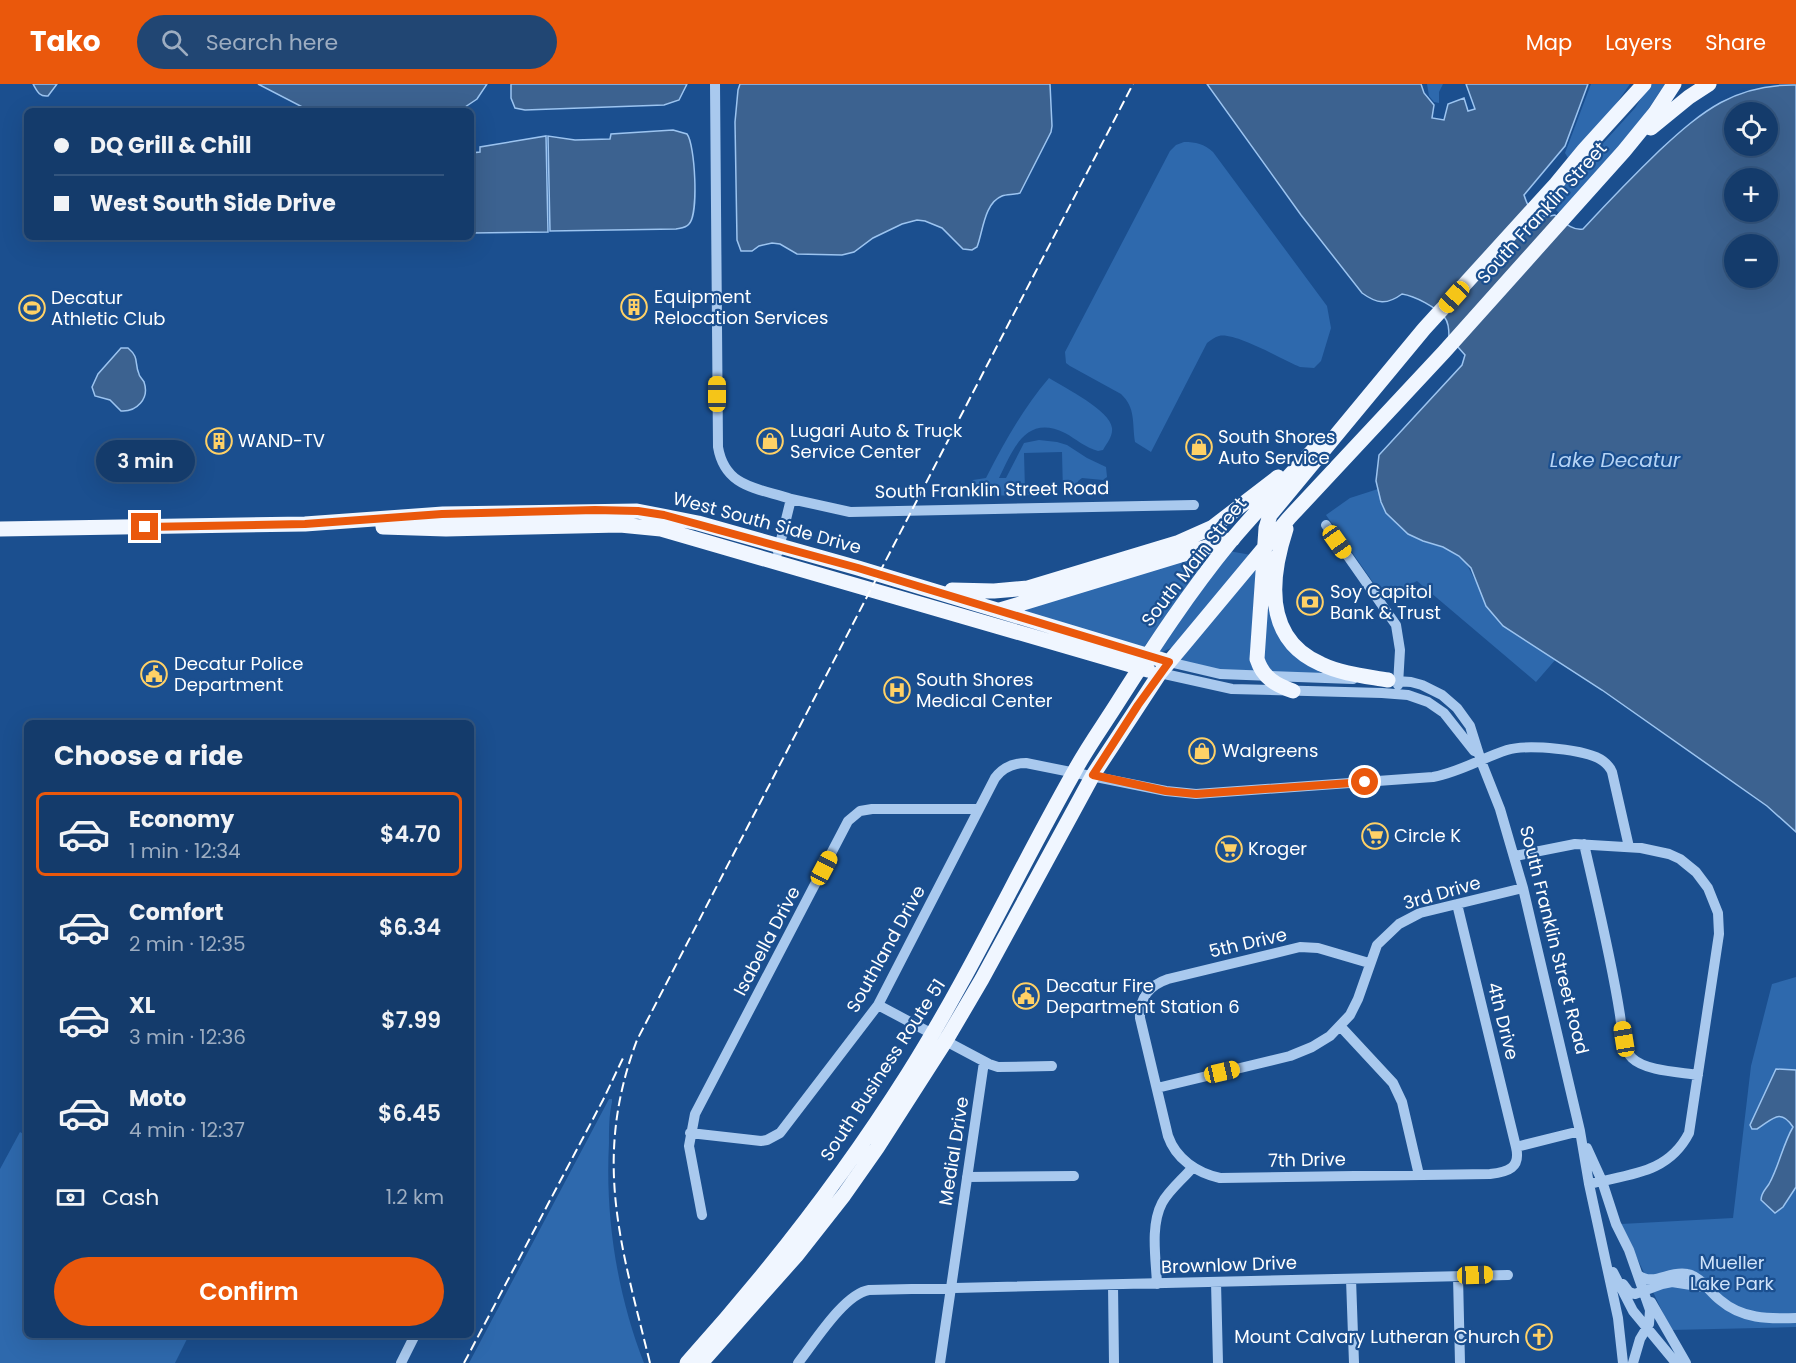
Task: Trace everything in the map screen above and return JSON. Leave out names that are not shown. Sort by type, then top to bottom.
[{"type":"main road","points":[[1293,692],[1278,686],[1266,677],[1259,666],[1257,652],[1266,528],[1270,515],[1424,329],[1644,84]]},
{"type":"main road","name":"South Franklin Street","points":[[1264,550],[1289,518],[1444,352],[1624,151],[1655,113],[1674,84]]},
{"type":"main road","points":[[1624,151],[1689,97],[1709,84]]},
{"type":"main road","points":[[891,578],[952,590],[1018,589],[1177,543],[1213,527],[1244,504],[1317,446],[1379,383]]},
{"type":"main road","name":"South Main Street","points":[[1074,771],[1143,661],[1232,539],[1317,446]]},
{"type":"main road","name":"West South Side Drive","points":[[0,530],[305,524],[442,514],[638,511],[698,523],[779,545],[999,610],[1143,661]]},
{"type":"main road","points":[[954,614],[978,614],[999,610],[1232,539],[1289,518]]},
{"type":"main road","points":[[1289,518],[1278,557],[1275,591],[1277,614],[1285,635],[1303,654],[1321,665],[1393,680]]},
{"type":"main road","name":"West South Side Drive","points":[[305,524],[446,529],[639,526],[674,531],[954,614],[1164,667]]},
{"type":"main road","points":[[1093,775],[1164,667],[1264,550]]},
{"type":"main road","name":"South Business Route 51","points":[[701,1363],[796,1256],[844,1195],[939,1038],[957,993],[1011,886],[1074,771]]},
{"type":"main road","name":"South Business Route 51","points":[[687,1363],[813,1214],[907,1076],[939,1038],[982,980],[1093,775]]},
{"type":"street","name":"South Franklin Street Road","points":[[715,84],[717,436],[720,457],[728,474],[742,484],[791,499],[850,512],[1194,505]]},
{"type":"street","points":[[775,561],[791,499]]},
{"type":"street","points":[[1326,525],[1396,625],[1400,650],[1393,680],[1398,693]]},
{"type":"street","name":"South Franklin Street Road","points":[[1164,667],[1232,689],[1398,693],[1418,698],[1437,707],[1461,732],[1481,761]]},
{"type":"street","name":"South Franklin Street Road","points":[[1164,667],[1266,677],[1411,682],[1432,689],[1450,701],[1470,726],[1481,761],[1498,801],[1523,888],[1580,1131],[1618,1318],[1623,1363]]},
{"type":"street","name":"Southland Drive","points":[[690,1133],[751,1141],[768,1140],[786,1126],[878,1005],[978,808],[999,773],[1013,764],[1026,763],[1074,771],[1166,791],[1206,794],[1433,777],[1460,770],[1507,750],[1536,747],[1590,755],[1603,761],[1612,772],[1629,847]]},
{"type":"street","name":"Isabella Drive","points":[[690,1133],[698,1107],[852,817],[860,811],[872,809],[978,808]]},
{"type":"street","points":[[1584,844],[1613,970],[1628,1052],[1636,1061],[1646,1066],[1698,1075]]},
{"type":"street","points":[[1515,856],[1566,845],[1584,844],[1662,852],[1680,859],[1703,880],[1716,904],[1719,923],[1718,946],[1690,1127],[1685,1140],[1676,1154],[1662,1164],[1589,1184]]},
{"type":"street","name":"3rd Drive","points":[[1157,1088],[1296,1054],[1322,1042],[1341,1027],[1354,1007],[1369,963],[1381,939],[1405,919],[1420,913],[1523,888]]},
{"type":"street","name":"4th Drive","points":[[1457,904],[1516,1147]]},
{"type":"street","name":"5th Drive","points":[[1142,1001],[1151,988],[1168,979],[1300,947],[1318,948],[1369,963]]},
{"type":"street","name":"7th Drive","points":[[1142,1001],[1141,1024],[1170,1142],[1176,1152],[1193,1167],[1208,1175],[1220,1178],[1502,1172],[1515,1165],[1518,1156],[1516,1147]]},
{"type":"street","points":[[878,1005],[984,1062],[998,1066],[1052,1066]]},
{"type":"street","points":[[1341,1027],[1393,1083],[1402,1102],[1419,1174]]},
{"type":"street","name":"Medial Drive","points":[[940,1363],[984,1062]]},
{"type":"street","name":"South Franklin Street Road","points":[[1580,1131],[1638,1275],[1650,1315],[1633,1363]]},
{"type":"street","points":[[1516,1147],[1580,1131]]},
{"type":"street","points":[[690,1133],[689,1146],[702,1215]]},
{"type":"street","points":[[1157,1284],[1156,1223],[1158,1214],[1166,1197],[1193,1167]]},
{"type":"street","points":[[967,1177],[1074,1176]]},
{"type":"street","points":[[1600,1238],[1626,1289],[1635,1294],[1672,1282],[1707,1289]]},
{"type":"street","points":[[1600,1238],[1620,1287],[1646,1329],[1676,1363]]},
{"type":"street","points":[[1638,1275],[1652,1280],[1673,1274],[1687,1274],[1696,1277],[1720,1301],[1742,1313],[1768,1319],[1796,1318]]},
{"type":"street","name":"Brownlow Drive","points":[[798,1363],[847,1301],[860,1292],[869,1290],[1508,1275]]},
{"type":"street","points":[[1458,1276],[1460,1363]]},
{"type":"street","points":[[1351,1279],[1354,1363]]},
{"type":"street","points":[[1216,1282],[1218,1363]]},
{"type":"street","points":[[1113,1285],[1114,1363]]},
{"type":"street","points":[[1644,1292],[1686,1363]]},
{"type":"street","points":[[401,1363],[414,1338]]},
{"type":"street","points":[[1638,1344],[1647,1340],[1658,1344]]},
{"type":"green space","points":[[1427,84],[1443,84],[1439,92],[1439,103],[1434,102],[1429,96]]},
{"type":"green space","points":[[1591,84],[1630,84],[1614,107],[1568,158],[1565,153]]},
{"type":"green space","points":[[1650,84],[1665,84],[1635,129],[1560,214],[1549,203],[1635,108]]},
{"type":"green space","points":[[1184,142],[1200,144],[1213,152],[1327,306],[1331,328],[1321,361],[1314,368],[1300,367],[1236,338],[1219,336],[1207,343],[1151,452],[1135,442],[1132,416],[1126,399],[1066,363],[1065,352],[1170,151],[1176,145]]},
{"type":"green space","points":[[1049,378],[1086,400],[1104,414],[1112,428],[1112,434],[1103,450],[1098,451],[1052,428],[1031,431],[1016,446],[999,478],[1006,478],[1024,443],[1039,440],[1067,445],[1106,467],[1107,477],[1103,480],[1082,478],[1078,481],[1076,492],[1063,493],[1062,452],[1024,453],[1025,490],[1033,490],[1033,495],[966,496],[973,480],[986,478],[1014,426]]},
{"type":"green space","points":[[1378,489],[1384,507],[1394,522],[1416,538],[1447,549],[1459,556],[1486,594],[1525,635],[1556,659],[1536,682],[1417,581],[1384,598],[1326,515],[1350,498]]},
{"type":"green space","points":[[1219,548],[1144,647],[1011,611]]},
{"type":"green space","points":[[1229,551],[1251,555],[1173,647],[1160,653],[1160,643]]},
{"type":"green space","points":[[1251,569],[1256,570],[1250,660],[1254,673],[1233,672],[1179,662]]},
{"type":"green space","points":[[1268,607],[1281,638],[1321,672],[1320,674],[1273,673],[1262,658]]},
{"type":"green space","name":"Mueller Lake Park","points":[[1796,977],[1796,1327],[1671,1330],[1621,1224],[1733,1218],[1751,1066],[1772,984]]},
{"type":"green space","points":[[609,1099],[612,1099],[608,1171],[611,1227],[620,1283],[644,1363],[469,1363]]},
{"type":"green space","points":[[20,1132],[24,1134],[24,1338],[188,1338],[175,1363],[0,1363],[0,1169]]},
{"type":"water","points":[[33,84],[57,84],[48,96],[42,96]]},
{"type":"water","points":[[258,84],[487,84],[477,99],[464,108],[304,108]]},
{"type":"water","points":[[511,84],[687,84],[679,100],[664,105],[525,110],[515,108],[511,98]]},
{"type":"water","points":[[740,84],[1050,84],[1052,126],[1020,193],[1002,196],[991,205],[977,247],[972,250],[963,249],[942,228],[917,220],[902,224],[873,238],[854,252],[842,255],[797,254],[780,244],[772,243],[759,246],[752,251],[741,251],[737,240],[735,122]]},
{"type":"water","name":"Lake Decatur","points":[[1207,84],[1421,84],[1424,93],[1434,105],[1432,118],[1444,120],[1448,104],[1464,98],[1468,111],[1475,109],[1466,84],[1588,84],[1565,146],[1524,195],[1531,211],[1535,214],[1555,215],[1568,225],[1579,229],[1583,229],[1660,150],[1705,112],[1721,102],[1755,89],[1796,85],[1796,832],[1767,806],[1602,690],[1503,626],[1486,606],[1471,568],[1459,556],[1443,547],[1408,534],[1386,513],[1376,481],[1379,455],[1462,365],[1465,355],[1449,337],[1445,318],[1431,306],[1402,294],[1392,300],[1382,302],[1362,293],[1301,215]]},
{"type":"water","points":[[673,130],[687,134],[692,151],[695,194],[692,218],[688,225],[676,229],[550,231],[548,136],[575,140],[610,139],[611,134]]},
{"type":"water","points":[[546,136],[548,232],[474,233],[474,153],[480,152],[480,147]]},
{"type":"water","points":[[121,348],[128,348],[134,355],[145,388],[145,394],[140,403],[127,411],[121,411],[110,400],[95,396],[92,387],[98,374]]},
{"type":"water","points":[[1776,1069],[1796,1070],[1796,1187],[1783,1207],[1775,1213],[1761,1200],[1762,1193],[1769,1184],[1793,1127],[1780,1116],[1757,1129],[1752,1129],[1750,1125]]},
{"type":"railway","points":[[650,1363],[621,1241],[614,1164],[616,1124],[623,1083],[637,1040],[1133,84]]},
{"type":"railway","points":[[464,1363],[624,1056]]},
{"type":"place","name":"Equipment Relocation Services","points":[[634,307]]},
{"type":"place","name":"Decatur Athletic Club","points":[[32,308]]},
{"type":"place","name":"WAND-TV","points":[[219,441]]},
{"type":"place","name":"Lugari Auto & Truck Service Center","points":[[770,441]]},
{"type":"place","name":"South Shores Auto Service","points":[[1199,447]]},
{"type":"place","name":"Soy Capitol Bank & Trust","points":[[1310,602]]},
{"type":"place","name":"Decatur Police Department","points":[[154,674]]},
{"type":"place","name":"South Shores Medical Center","points":[[897,690]]},
{"type":"place","name":"Walgreens","points":[[1202,751]]},
{"type":"place","name":"Circle K","points":[[1375,836]]},
{"type":"place","name":"Kroger","points":[[1229,849]]},
{"type":"place","name":"Decatur Fire Department Station 6","points":[[1026,996]]},
{"type":"place","name":"Mount Calvary Lutheran Church","points":[[1539,1337]]},
{"type":"route","points":[[145,527],[305,524],[442,514],[595,510],[638,511],[664,515],[858,568],[1169,662],[1093,775],[1166,791],[1196,794],[1365,782]]}]
